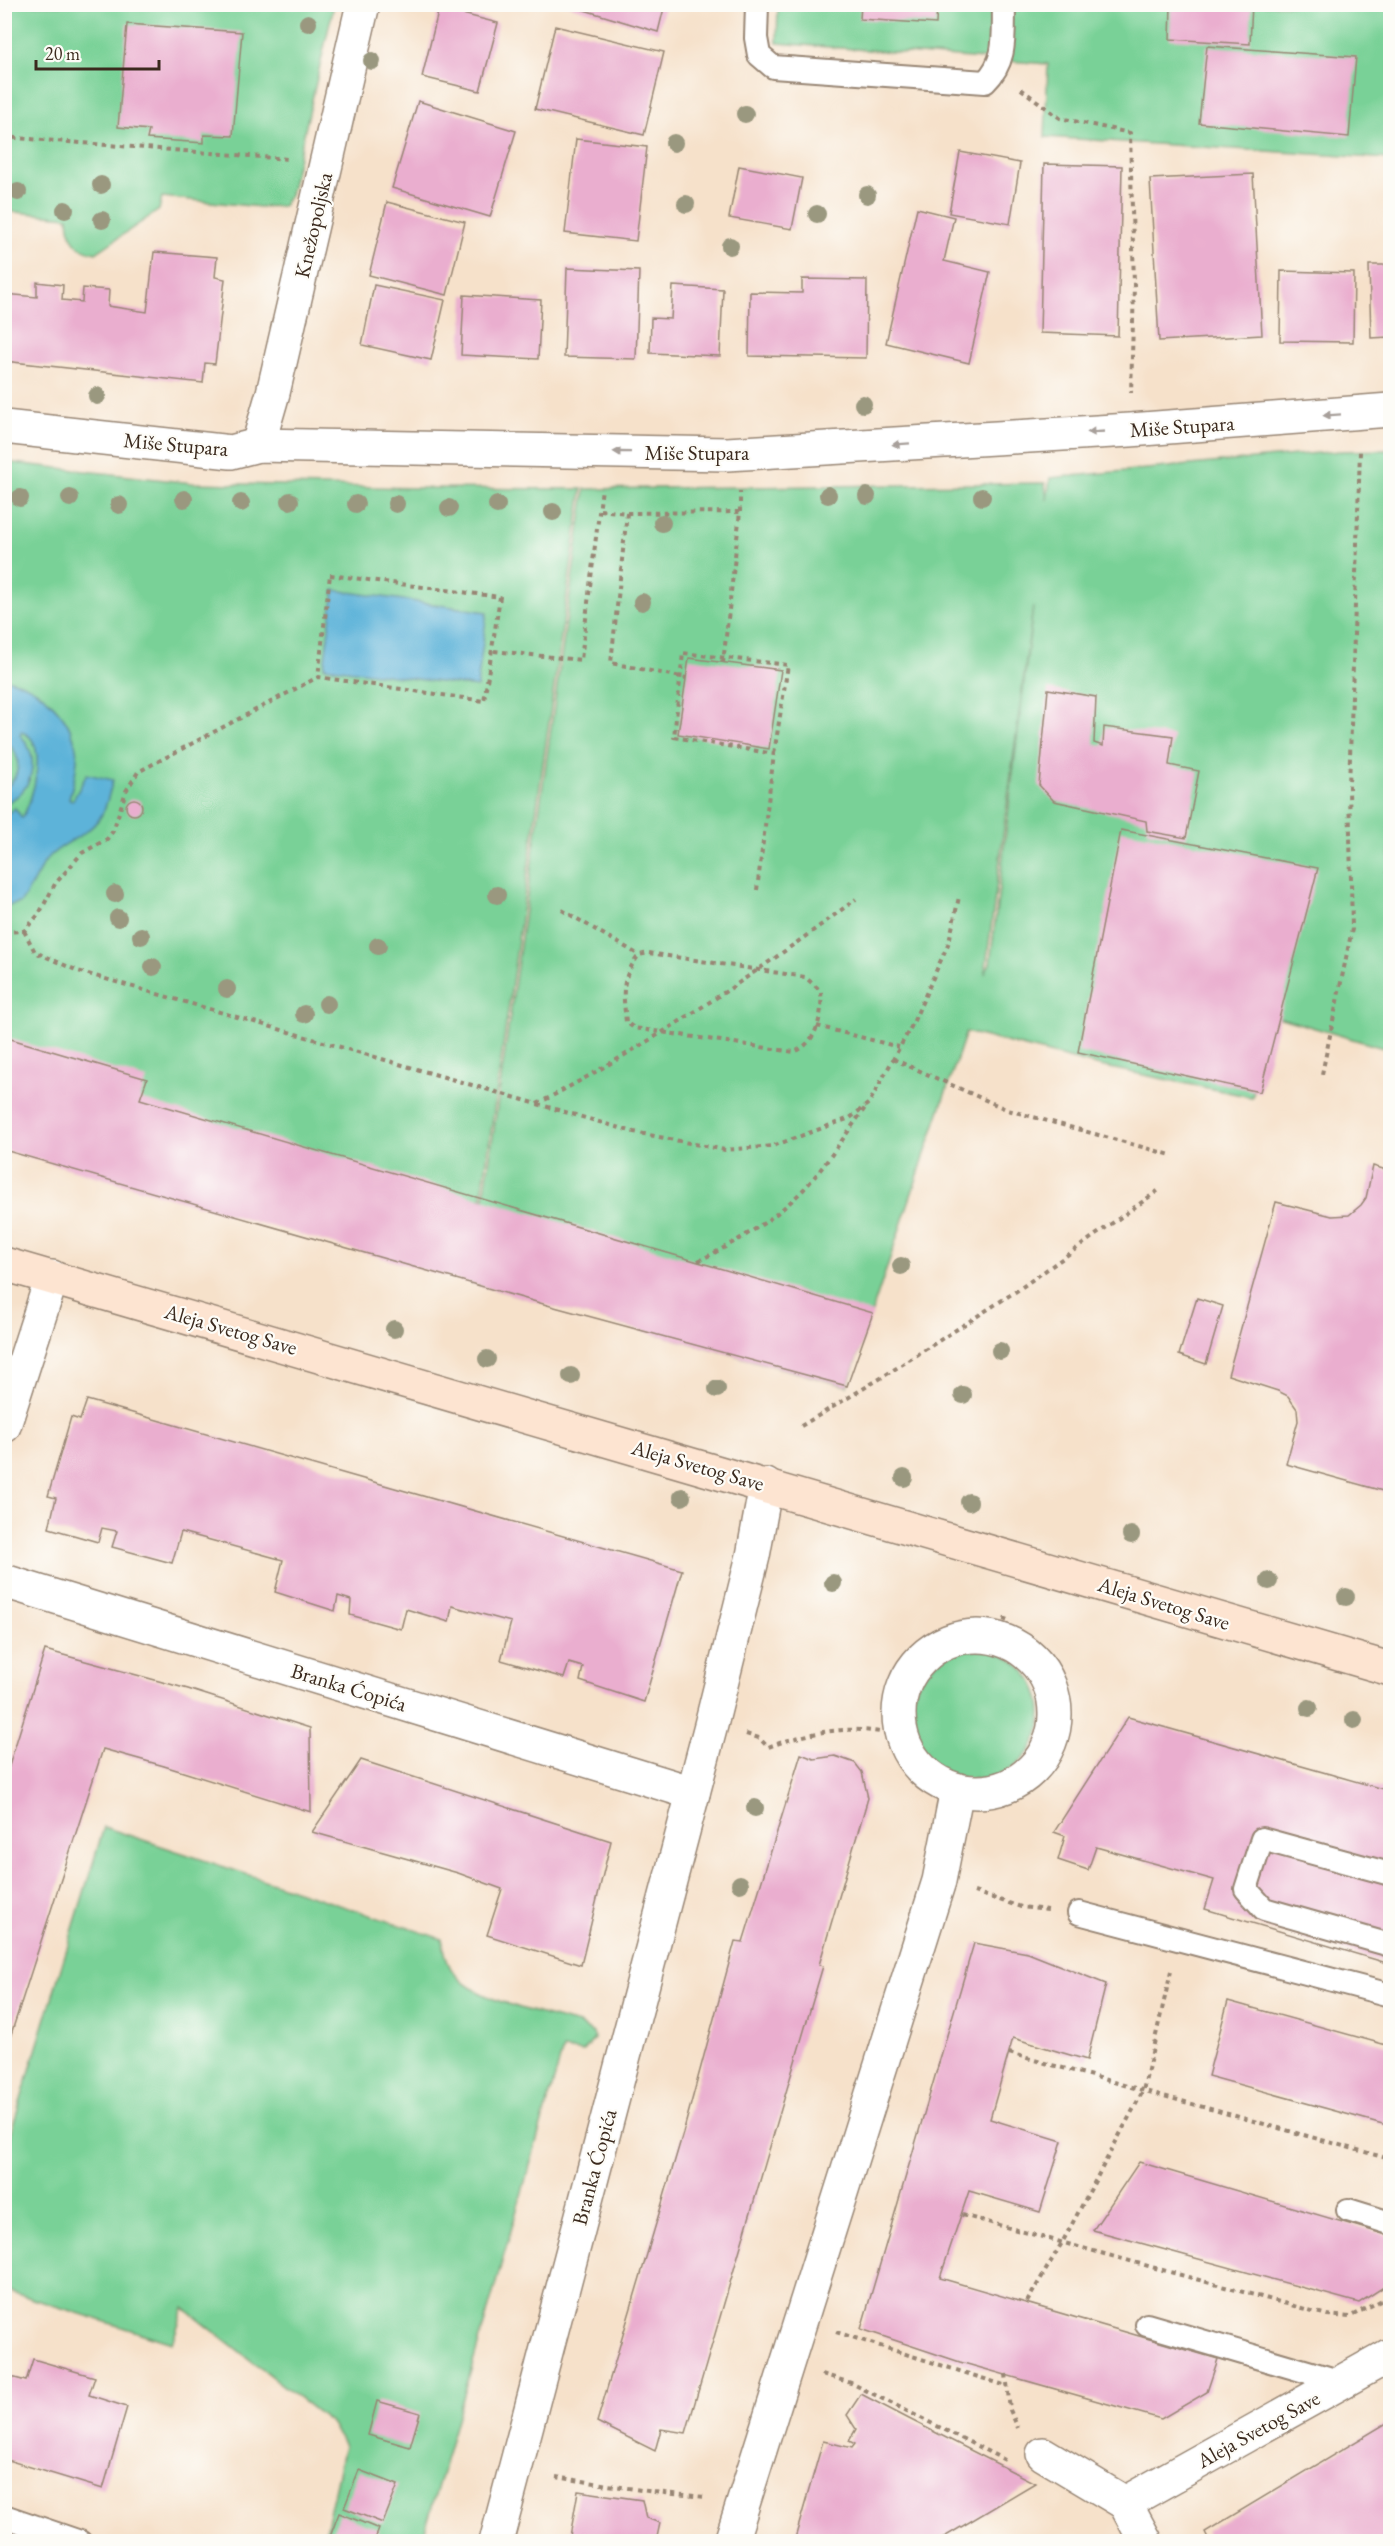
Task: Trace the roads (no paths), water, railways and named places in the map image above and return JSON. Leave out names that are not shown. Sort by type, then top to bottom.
[{"type":"main road","name":"Aleja Svetog Save","points":[[4,1264],[1390,1669]]},
{"type":"street","name":"Knežopoljska","points":[[258,445],[279,370],[363,4]]},
{"type":"street","name":"Miše Stupara","points":[[4,427],[231,452],[258,445],[727,454],[1130,430],[1390,410]]},
{"type":"street","points":[[4,1426],[52,1277]]},
{"type":"street","name":"Branka Ćopića","points":[[496,2541],[711,1725],[753,1556],[766,1485]]},
{"type":"street","name":"Branka Ćopića","points":[[4,1581],[693,1793]]},
{"type":"street","points":[[1004,1626],[1016,1646],[1035,1661],[1049,1682],[1055,1707],[1054,1732],[1045,1755],[1028,1774],[1007,1787],[982,1793],[957,1790],[933,1779],[913,1761],[901,1737],[897,1710],[903,1684],[917,1662],[938,1645],[964,1636],[990,1636],[1004,1626]]},
{"type":"street","points":[[731,2541],[939,1881],[957,1790]]},
{"type":"street","name":"Aleja Svetog Save","points":[[1125,2503],[1390,2355]]},
{"type":"street","points":[[1043,2454],[1125,2503],[1144,2541]]},
{"type":"lane","points":[[757,4],[756,38],[759,55],[773,67],[985,82],[996,71],[1001,57],[1004,4]]},
{"type":"lane","points":[[1390,1874],[1262,1839],[1246,1889],[1264,1909],[1390,1945]]},
{"type":"lane","points":[[1079,1913],[1178,1941],[1390,1995]]},
{"type":"lane","points":[[1348,2210],[1390,2223]]},
{"type":"lane","points":[[1147,2325],[1342,2382]]},
{"type":"lane","points":[[4,2516],[80,2541]]},
{"type":"water","points":[[334,590],[487,612],[477,687],[324,667]]},
{"type":"water","points":[[5,679],[31,688],[43,696],[63,717],[70,730],[77,758],[69,799],[73,800],[87,774],[113,780],[102,815],[94,825],[47,859],[20,903],[5,906],[5,815],[15,808],[22,818],[31,799],[37,758],[35,746],[30,737],[21,732],[20,735],[31,754],[31,774],[22,791],[5,803],[5,788],[15,777],[18,764],[15,752],[5,741]]}]
